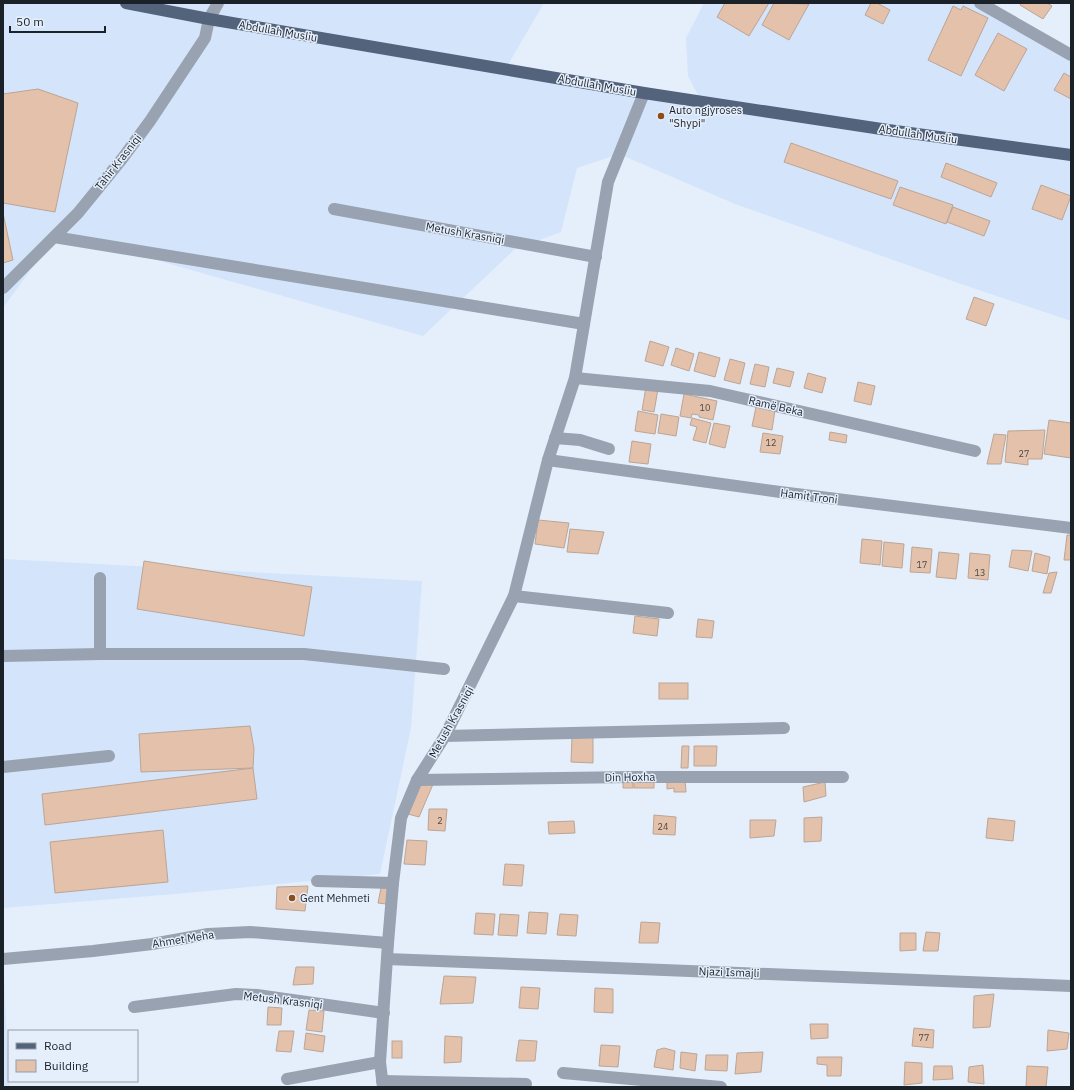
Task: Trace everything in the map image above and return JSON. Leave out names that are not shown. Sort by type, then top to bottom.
[{"type":"main road","name":"Abdullah Musliu","points":[[126,3],[209,19],[644,93],[880,129],[1071,155]]},
{"type":"street","name":"Tahir Krasniqi","points":[[3,288],[83,207],[122,159],[150,121],[205,38],[209,19],[218,3]]},
{"type":"street","points":[[980,3],[1071,55]]},
{"type":"street","name":"Metush Krasniqi","points":[[383,1084],[380,1062],[393,883],[401,818],[417,780],[445,736],[514,596],[548,460],[575,378],[608,182],[644,93]]},
{"type":"street","name":"Metush Krasniqi","points":[[334,209],[596,257]]},
{"type":"street","points":[[54,237],[584,324]]},
{"type":"street","name":"Ramë Beka","points":[[575,378],[710,391],[975,451]]},
{"type":"street","points":[[555,438],[580,440],[609,449]]},
{"type":"street","name":"Hamit Troni","points":[[548,460],[780,492],[1071,528]]},
{"type":"street","points":[[100,578],[100,654]]},
{"type":"street","points":[[514,596],[668,613]]},
{"type":"street","points":[[3,656],[100,654],[304,654],[444,669]]},
{"type":"street","points":[[445,736],[784,728]]},
{"type":"street","points":[[3,767],[109,756]]},
{"type":"street","name":"Din Hoxha","points":[[417,780],[632,777],[843,777]]},
{"type":"street","points":[[317,881],[393,883]]},
{"type":"street","name":"Ahmet Meha","points":[[3,959],[152,944],[208,934],[250,932],[388,944]]},
{"type":"street","name":"Njazi Ismajli","points":[[387,959],[1071,986]]},
{"type":"street","name":"Metush Krasniqi","points":[[134,1006],[236,994],[257,995],[384,1013]]},
{"type":"street","points":[[287,1078],[380,1062]]},
{"type":"street","points":[[563,1073],[721,1087]]},
{"type":"street","points":[[383,1084],[526,1084]]},
{"type":"shaded area","points":[[3,3],[544,3],[509,63],[644,93],[701,101],[688,76],[686,38],[704,3],[980,3],[1071,57],[1071,321],[961,284],[735,204],[619,154],[577,168],[561,232],[515,249],[423,336],[58,232],[3,308]]},
{"type":"shaded area","points":[[3,559],[422,581],[411,728],[380,874],[187,893],[3,908]]},
{"type":"shaded area","points":[[3,956],[8,1082],[10,1087],[3,1087]]},
{"type":"building","points":[[725,3],[769,3],[749,36],[717,17]]},
{"type":"building","points":[[774,3],[809,4],[789,40],[762,25]]},
{"type":"building","points":[[871,3],[877,3],[890,10],[883,24],[865,15]]},
{"type":"building","points":[[1021,3],[1047,3],[1052,6],[1043,19],[1020,5]]},
{"type":"building","points":[[953,6],[961,10],[963,6],[988,18],[961,76],[928,60]]},
{"type":"building","points":[[998,33],[1027,49],[1004,91],[975,75]]},
{"type":"building","points":[[1064,73],[1071,77],[1071,99],[1054,90]]},
{"type":"building","points":[[38,89],[78,103],[55,212],[3,203],[3,94]]},
{"type":"building","points":[[791,143],[898,181],[891,199],[784,162]]},
{"type":"building","points":[[946,163],[997,183],[991,197],[941,177]]},
{"type":"building","points":[[1041,185],[1071,196],[1062,220],[1032,209]]},
{"type":"building","points":[[900,187],[953,205],[946,224],[893,205]]},
{"type":"building","points":[[953,207],[990,221],[984,236],[947,222]]},
{"type":"building","points":[[3,213],[13,260],[3,263]]},
{"type":"building","points":[[974,297],[994,304],[986,326],[966,319]]},
{"type":"building","points":[[650,341],[669,347],[663,366],[645,361]]},
{"type":"building","points":[[676,348],[694,354],[689,371],[671,365]]},
{"type":"building","points":[[699,352],[720,358],[715,377],[694,371]]},
{"type":"building","points":[[730,359],[745,363],[740,384],[724,380]]},
{"type":"building","points":[[755,364],[769,367],[765,387],[750,384]]},
{"type":"building","points":[[777,368],[794,372],[790,387],[773,383]]},
{"type":"building","points":[[808,373],[826,378],[822,393],[804,388]]},
{"type":"building","points":[[858,382],[875,386],[871,405],[854,401]]},
{"type":"building","points":[[646,387],[658,389],[654,412],[642,410]]},
{"type":"building","points":[[684,394],[717,401],[713,420],[692,414],[691,418],[680,416]]},
{"type":"building","points":[[756,407],[775,410],[772,430],[752,426]]},
{"type":"building","points":[[638,411],[658,415],[655,434],[635,431]]},
{"type":"building","points":[[661,414],[679,417],[676,436],[658,433]]},
{"type":"building","points":[[692,418],[711,423],[706,443],[693,440],[697,427],[690,425]]},
{"type":"building","points":[[1049,420],[1071,423],[1071,458],[1044,454]]},
{"type":"building","points":[[714,423],[730,426],[725,448],[709,444]]},
{"type":"building","points":[[1045,430],[1042,459],[1028,459],[1028,465],[1005,462],[1008,431]]},
{"type":"building","points":[[830,432],[847,435],[846,443],[829,440]]},
{"type":"building","points":[[763,433],[783,436],[780,454],[760,452]]},
{"type":"building","points":[[994,434],[1006,435],[1001,464],[987,464]]},
{"type":"building","points":[[632,441],[651,444],[648,464],[629,462]]},
{"type":"building","points":[[538,520],[569,523],[564,548],[535,544]]},
{"type":"building","points":[[570,529],[604,532],[598,554],[567,552]]},
{"type":"building","points":[[1067,535],[1071,535],[1071,560],[1064,560]]},
{"type":"building","points":[[862,539],[882,541],[880,565],[860,563]]},
{"type":"building","points":[[884,542],[904,544],[902,568],[882,566]]},
{"type":"building","points":[[912,547],[932,549],[930,573],[910,572]]},
{"type":"building","points":[[1012,550],[1032,551],[1028,571],[1009,567]]},
{"type":"building","points":[[939,552],[959,554],[956,579],[936,577]]},
{"type":"building","points":[[970,553],[990,555],[988,580],[968,578]]},
{"type":"building","points":[[1035,553],[1050,557],[1047,574],[1032,571]]},
{"type":"building","points":[[144,561],[312,587],[304,636],[137,609]]},
{"type":"building","points":[[1057,572],[1051,593],[1043,593],[1049,573]]},
{"type":"building","points":[[635,616],[659,619],[657,636],[633,633]]},
{"type":"building","points":[[698,619],[714,621],[712,638],[696,637]]},
{"type":"building","points":[[659,683],[688,683],[688,699],[659,699]]},
{"type":"building","points":[[250,726],[254,749],[253,768],[141,772],[139,734]]},
{"type":"building","points":[[572,737],[593,737],[593,763],[571,762]]},
{"type":"building","points":[[682,746],[689,746],[688,768],[681,768]]},
{"type":"building","points":[[694,746],[717,746],[716,766],[694,766]]},
{"type":"building","points":[[253,768],[257,799],[45,825],[42,794]]},
{"type":"building","points":[[623,778],[633,779],[633,788],[623,788]]},
{"type":"building","points":[[685,778],[686,792],[674,792],[674,788],[667,789],[667,779]]},
{"type":"building","points":[[634,779],[654,779],[654,788],[634,788]]},
{"type":"building","points":[[422,782],[434,782],[419,817],[408,814]]},
{"type":"building","points":[[825,782],[826,796],[804,802],[803,787]]},
{"type":"building","points":[[429,809],[447,809],[445,831],[428,830]]},
{"type":"building","points":[[654,815],[676,817],[675,835],[653,834]]},
{"type":"building","points":[[822,817],[821,841],[804,842],[804,818]]},
{"type":"building","points":[[988,818],[1015,821],[1013,841],[986,838]]},
{"type":"building","points":[[750,820],[776,820],[774,836],[750,838]]},
{"type":"building","points":[[574,821],[575,833],[549,834],[548,822]]},
{"type":"building","points":[[163,830],[168,882],[55,893],[50,842]]},
{"type":"building","points":[[407,840],[427,841],[425,865],[404,864]]},
{"type":"building","points":[[505,864],[524,865],[522,886],[503,885]]},
{"type":"building","name":"Gent Mehmeti","points":[[308,886],[305,911],[276,909],[277,887]]},
{"type":"building","points":[[381,888],[388,888],[386,904],[378,903]]},
{"type":"building","points":[[529,912],[548,913],[546,934],[527,933]]},
{"type":"building","points":[[476,913],[495,914],[493,935],[474,934]]},
{"type":"building","points":[[500,914],[519,915],[517,936],[498,935]]},
{"type":"building","points":[[560,914],[578,915],[576,936],[557,935]]},
{"type":"building","points":[[641,922],[660,923],[658,943],[639,943]]},
{"type":"building","points":[[926,932],[940,933],[938,951],[923,951]]},
{"type":"building","points":[[900,933],[916,933],[916,950],[900,951]]},
{"type":"building","points":[[296,967],[314,967],[313,984],[293,985]]},
{"type":"building","points":[[444,976],[476,977],[473,1003],[440,1004]]},
{"type":"building","points":[[521,987],[540,988],[538,1009],[519,1008]]},
{"type":"building","points":[[595,988],[613,989],[613,1013],[594,1012]]},
{"type":"building","points":[[994,994],[990,1027],[973,1028],[974,996]]},
{"type":"building","points":[[268,1007],[282,1008],[281,1025],[267,1025]]},
{"type":"building","points":[[309,1010],[324,1011],[322,1032],[306,1030]]},
{"type":"building","points":[[810,1024],[828,1024],[828,1038],[811,1039]]},
{"type":"building","points":[[914,1028],[934,1030],[933,1048],[912,1046]]},
{"type":"building","points":[[1048,1030],[1069,1033],[1067,1049],[1047,1051]]},
{"type":"building","points":[[279,1031],[294,1031],[291,1052],[276,1051]]},
{"type":"building","points":[[306,1033],[325,1036],[323,1052],[304,1049]]},
{"type":"building","points":[[445,1036],[462,1037],[461,1062],[444,1063]]},
{"type":"building","points":[[519,1040],[537,1041],[535,1061],[516,1061]]},
{"type":"building","points":[[392,1041],[402,1041],[402,1058],[392,1058]]},
{"type":"building","points":[[601,1045],[620,1046],[618,1067],[599,1066]]},
{"type":"building","points":[[664,1048],[675,1051],[673,1070],[654,1067],[657,1050]]},
{"type":"building","points":[[681,1052],[697,1054],[695,1071],[680,1068]]},
{"type":"building","points":[[763,1052],[761,1072],[735,1074],[737,1053]]},
{"type":"building","points":[[706,1055],[728,1055],[727,1071],[705,1070]]},
{"type":"building","points":[[817,1057],[842,1057],[841,1076],[827,1076],[827,1065],[817,1064]]},
{"type":"building","points":[[905,1062],[922,1063],[922,1083],[904,1085]]},
{"type":"building","points":[[983,1065],[984,1084],[968,1082],[969,1067]]},
{"type":"building","points":[[934,1066],[952,1066],[953,1079],[933,1080]]},
{"type":"building","points":[[1027,1066],[1048,1067],[1046,1087],[1026,1087]]},
{"type":"place","name":"Auto ngjyroses \"Shypi\"","points":[[661,116]]},
{"type":"place","name":"Gent Mehmeti","points":[[292,898]]}]
